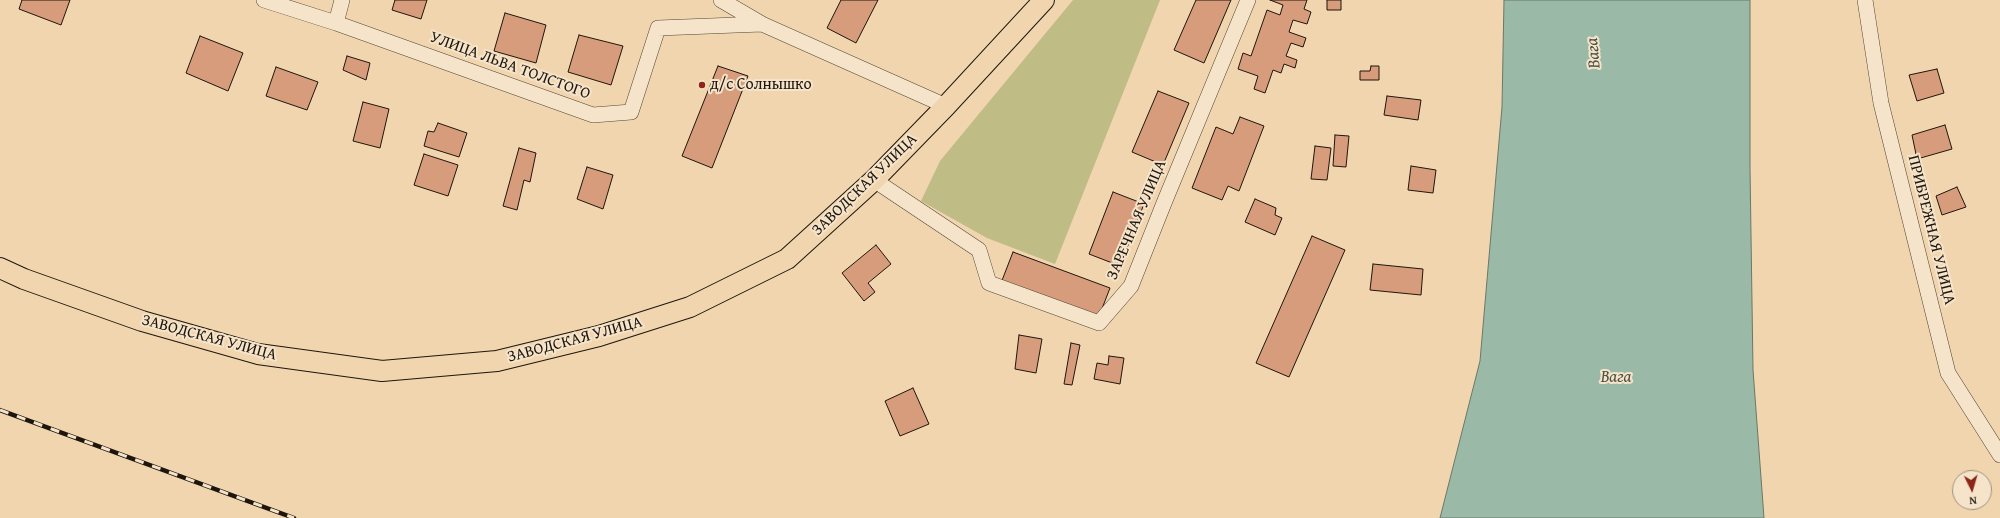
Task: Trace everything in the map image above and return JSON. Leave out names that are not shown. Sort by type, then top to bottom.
[{"type":"main road","name":"ЗАВОДСКАЯ УЛИЦА","points":[[0,268],[24,279],[142,321],[258,354],[382,371],[497,361],[599,336],[690,307],[787,259],[874,180],[946,106],[1044,0]]},
{"type":"street","name":"УЛИЦА ЛЬВА ТОЛСТОГО","points":[[264,0],[336,23],[593,115],[632,112],[658,28],[762,24]]},
{"type":"street","points":[[336,23],[342,0]]},
{"type":"street","points":[[721,0],[762,24],[946,106]]},
{"type":"street","name":"ЗАРЕЧНАЯ УЛИЦА","points":[[874,180],[979,250],[989,283],[1099,324],[1131,286],[1248,0]]},
{"type":"street","name":"ПРИБРЕЖНАЯ УЛИЦА","points":[[1865,0],[1882,103],[1948,373],[2000,456]]},
{"type":"shaded area","points":[[1073,0],[1160,0],[1055,264],[987,238],[921,201],[940,161]]},
{"type":"water","name":"Вага","points":[[1504,0],[1750,0],[1750,168],[1753,370],[1764,518],[1440,518],[1480,361],[1502,107]]},
{"type":"building","points":[[22,0],[70,0],[61,25],[19,9]]},
{"type":"building","points":[[395,0],[427,0],[421,19],[392,10]]},
{"type":"building","points":[[841,0],[878,0],[856,43],[827,28]]},
{"type":"building","points":[[1196,0],[1231,0],[1204,63],[1174,50]]},
{"type":"building","points":[[1270,0],[1307,0],[1304,9],[1311,12],[1307,24],[1293,20],[1289,32],[1306,38],[1303,47],[1291,43],[1286,56],[1297,60],[1295,68],[1284,64],[1281,73],[1273,70],[1265,93],[1254,89],[1258,76],[1238,69],[1243,53],[1251,56],[1267,10],[1280,15],[1283,5]]},
{"type":"building","points":[[1327,0],[1341,0],[1341,10],[1327,10]]},
{"type":"building","points":[[505,13],[546,25],[536,63],[494,51]]},
{"type":"building","points":[[579,35],[623,46],[611,85],[568,72]]},
{"type":"building","points":[[200,36],[243,53],[228,91],[186,73]]},
{"type":"building","points":[[347,56],[370,63],[366,80],[343,70]]},
{"type":"building","points":[[718,66],[748,76],[712,168],[682,156]]},
{"type":"building","points":[[1371,66],[1379,66],[1379,80],[1360,80],[1360,71],[1370,71]]},
{"type":"building","points":[[276,67],[318,82],[307,110],[266,96]]},
{"type":"building","points":[[1937,69],[1944,93],[1917,101],[1909,75]]},
{"type":"building","points":[[1158,91],[1189,103],[1163,165],[1132,152]]},
{"type":"building","points":[[1387,96],[1421,100],[1418,120],[1384,115]]},
{"type":"building","points":[[363,102],[389,109],[380,148],[353,141]]},
{"type":"building","points":[[1240,117],[1264,126],[1239,191],[1228,186],[1222,200],[1192,188],[1216,127],[1233,134]]},
{"type":"building","points":[[438,123],[467,133],[459,157],[424,146],[428,131],[434,132]]},
{"type":"building","points":[[1945,125],[1952,149],[1917,159],[1912,135]]},
{"type":"building","points":[[1335,135],[1349,136],[1346,167],[1333,166]]},
{"type":"building","points":[[1315,146],[1331,148],[1327,180],[1311,179]]},
{"type":"building","points":[[519,148],[536,153],[530,182],[524,180],[517,210],[503,206]]},
{"type":"building","points":[[424,154],[458,165],[448,196],[414,185]]},
{"type":"building","points":[[1411,166],[1436,170],[1433,193],[1408,190]]},
{"type":"building","points":[[587,167],[613,175],[603,209],[577,199]]},
{"type":"building","points":[[1957,187],[1966,207],[1942,215],[1936,196]]},
{"type":"building","points":[[1113,192],[1144,204],[1120,266],[1089,254]]},
{"type":"building","points":[[1255,199],[1276,208],[1275,215],[1282,218],[1275,235],[1245,222]]},
{"type":"building","points":[[1312,236],[1345,250],[1289,377],[1256,363]]},
{"type":"building","points":[[876,245],[891,264],[868,283],[875,292],[864,301],[842,273]]},
{"type":"building","points":[[1013,252],[1110,288],[1098,319],[1001,283]]},
{"type":"building","points":[[1373,264],[1423,269],[1421,295],[1370,290]]},
{"type":"building","points":[[1019,335],[1042,339],[1036,373],[1015,369]]},
{"type":"building","points":[[1071,343],[1080,345],[1072,385],[1064,384]]},
{"type":"building","points":[[1109,356],[1124,358],[1120,384],[1094,379],[1097,363],[1108,365]]},
{"type":"building","points":[[913,388],[929,424],[900,436],[885,401]]},
{"type":"railway","points":[[0,410],[294,518]]},
{"type":"place","name":"д/с Солнышко","points":[[702,85]]}]
